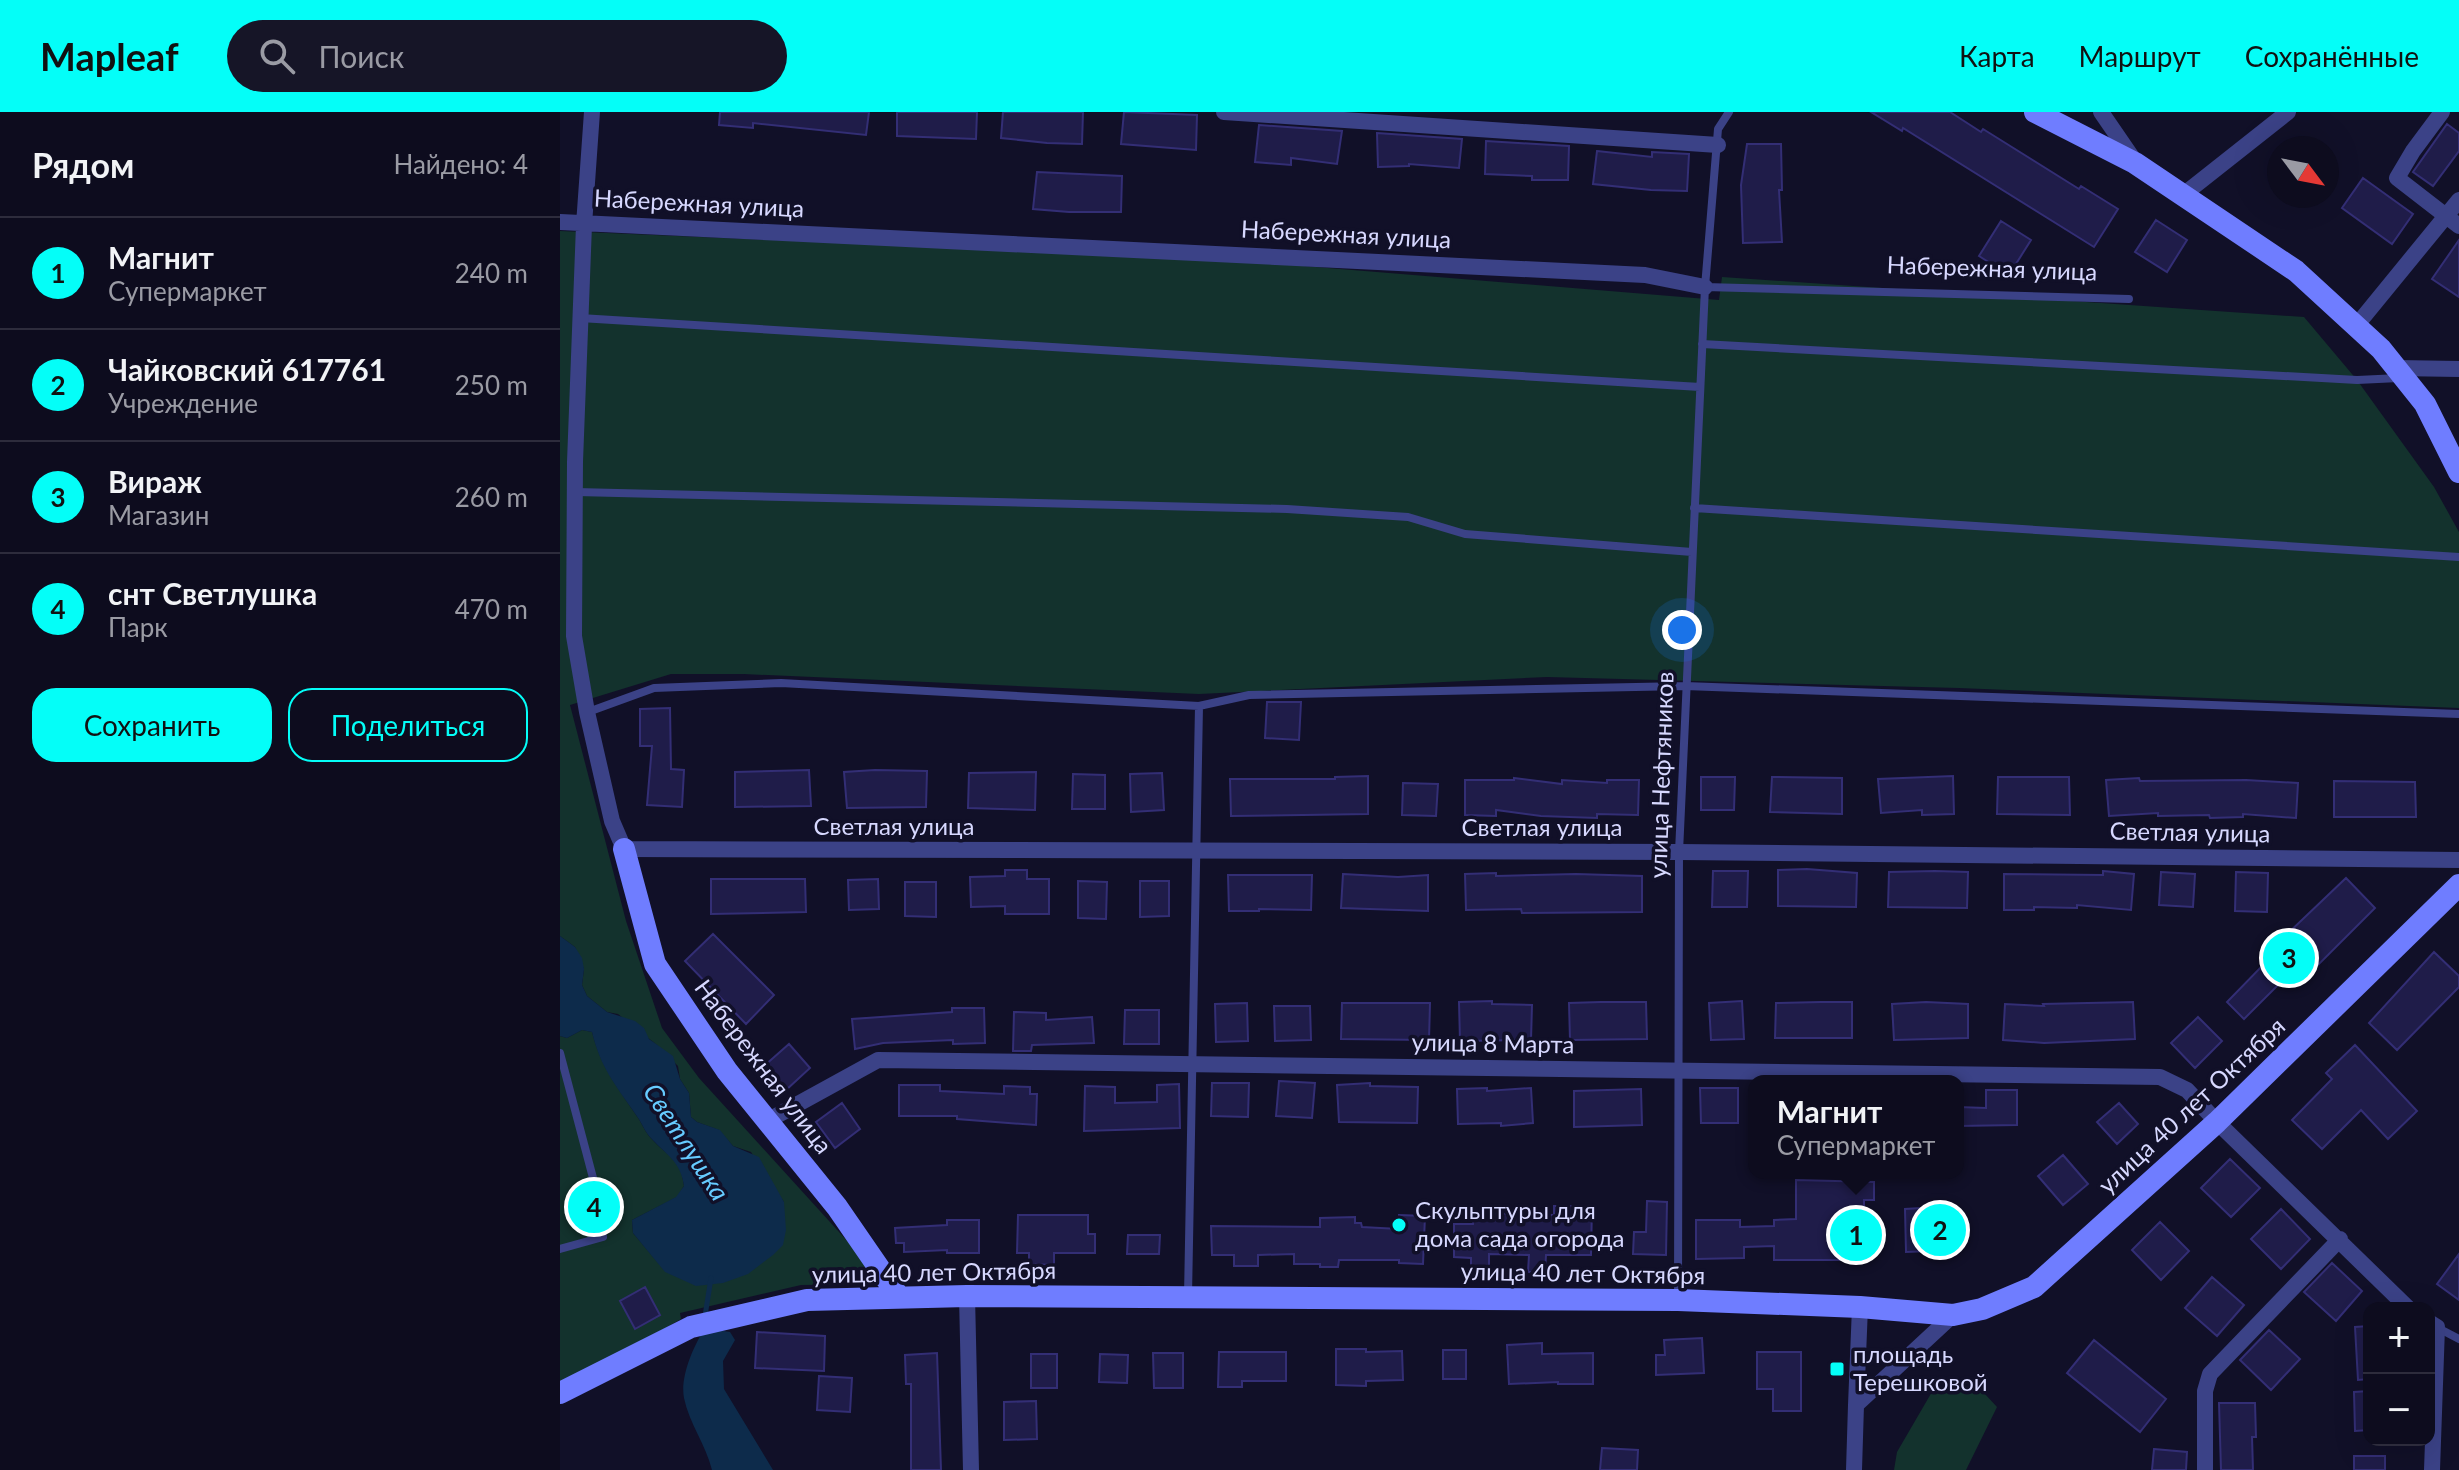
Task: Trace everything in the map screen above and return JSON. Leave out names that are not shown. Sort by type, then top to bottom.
[{"type":"main road","points":[[2035,112],[2135,163],[2296,271],[2381,349],[2425,404],[2459,472]]},
{"type":"main road","name":"Набережная улица","points":[[624,849],[655,964],[727,1071],[837,1207],[899,1297]]},
{"type":"main road","name":"улица 40 лет Октября","points":[[560,1393],[702,1324],[807,1300],[967,1296],[1678,1300],[1860,1307],[1953,1315],[1982,1309],[2034,1287],[2217,1122],[2459,885]]},
{"type":"street","points":[[592,112],[580,318],[574,636],[587,712],[612,821],[624,849]]},
{"type":"street","points":[[1224,112],[1718,145]]},
{"type":"street","points":[[2101,112],[2135,163]]},
{"type":"street","points":[[2183,195],[2288,112]]},
{"type":"street","points":[[2442,112],[2397,178],[2453,221]]},
{"type":"street","points":[[2356,326],[2453,221],[2459,200]]},
{"type":"street","name":"Набережная улица","points":[[560,222],[1645,275],[1705,287]]},
{"type":"street","points":[[2400,373],[2459,369]]},
{"type":"street","name":"Светлая улица","points":[[624,849],[1679,852],[2459,860]]},
{"type":"street","name":"улица 8 Марта","points":[[767,1121],[878,1060],[2160,1077],[2187,1090],[2402,1302]]},
{"type":"street","points":[[2205,1470],[2205,1391],[2210,1374],[2340,1239]]},
{"type":"street","points":[[967,1296],[971,1470]]},
{"type":"street","points":[[1854,1470],[1860,1307]]},
{"type":"street","points":[[1856,1405],[1953,1315]]},
{"type":"street","points":[[2432,1470],[2433,1374]]},
{"type":"lane","name":"улица Нефтяников","points":[[1678,1300],[1679,852],[1685,686],[1705,287],[1718,129],[1729,112]]},
{"type":"lane","name":"Набережная улица","points":[[1705,287],[2129,299]]},
{"type":"lane","points":[[580,318],[1700,387]]},
{"type":"lane","points":[[1702,344],[2357,380],[2400,373]]},
{"type":"lane","points":[[576,492],[1287,509],[1408,517],[1465,534],[1692,552]]},
{"type":"lane","points":[[1694,508],[2459,557]]},
{"type":"lane","points":[[587,712],[654,688],[781,683],[1199,706],[1249,695],[1685,686],[2459,714]]},
{"type":"lane","points":[[1188,1297],[1199,706]]},
{"type":"lane","points":[[560,1053],[597,1193],[603,1237],[560,1249]]},
{"type":"lane","points":[[2435,1326],[2459,1339]]},
{"type":"green space","points":[[560,231],[1217,259],[1719,300],[1722,277],[2304,317],[2357,380],[2434,487],[2459,532],[2459,708],[1959,688],[1547,677],[1199,694],[744,674],[671,674],[570,705],[626,921],[662,1028],[699,1078],[849,1243],[878,1284],[801,1285],[680,1313],[681,1319],[560,1390],[560,1036],[567,1038],[582,1030],[592,1032],[600,1056],[616,1085],[649,1136],[680,1169],[684,1186],[677,1197],[632,1220],[633,1233],[665,1271],[784,1202],[751,1152],[733,1146],[719,1130],[691,1117],[689,1093],[680,1079],[678,1066],[618,1014],[607,1012],[587,996],[582,985],[584,969],[575,947],[560,936]]},
{"type":"green space","points":[[1936,1385],[1984,1393],[1997,1407],[1966,1470],[1894,1470],[1897,1452]]},
{"type":"water","points":[[560,936],[575,947],[582,958],[582,985],[587,996],[607,1012],[635,1021],[644,1028],[649,1039],[673,1056],[680,1079],[689,1093],[691,1117],[720,1130],[733,1146],[759,1157],[784,1202],[786,1230],[783,1245],[748,1274],[723,1283],[696,1286],[665,1272],[633,1233],[632,1220],[676,1197],[684,1186],[682,1177],[671,1158],[647,1134],[610,1076],[592,1032],[582,1030],[567,1038],[560,1036]]},
{"type":"water","points":[[703,1331],[730,1332],[735,1340],[723,1361],[724,1389],[773,1470],[712,1470],[686,1407],[683,1390],[695,1346]]},
{"type":"building","points":[[720,112],[869,112],[866,135],[753,123],[753,128],[719,125]]},
{"type":"building","points":[[897,112],[977,112],[976,139],[897,136]]},
{"type":"building","points":[[1003,112],[1083,112],[1082,144],[1001,138]]},
{"type":"building","points":[[1124,112],[1197,115],[1196,150],[1121,144]]},
{"type":"building","points":[[1871,112],[1950,112],[2118,209],[2094,247],[1903,128],[1902,131]]},
{"type":"building","points":[[2447,124],[2459,133],[2459,151],[2433,186],[2413,172]]},
{"type":"building","points":[[1259,125],[1342,131],[1337,164],[1291,158],[1291,165],[1255,162]]},
{"type":"building","points":[[1377,133],[1462,139],[1459,168],[1409,164],[1378,167]]},
{"type":"building","points":[[1486,141],[1569,146],[1568,180],[1532,180],[1532,176],[1485,174]]},
{"type":"building","points":[[1747,144],[1781,144],[1782,190],[1779,190],[1782,242],[1743,243],[1741,185]]},
{"type":"building","points":[[1597,151],[1652,157],[1652,152],[1689,154],[1687,191],[1593,184]]},
{"type":"building","points":[[1037,172],[1122,176],[1121,212],[1033,209]]},
{"type":"building","points":[[2363,178],[2413,214],[2392,244],[2342,208]]},
{"type":"building","points":[[2156,220],[2187,240],[2167,272],[2135,252]]},
{"type":"building","points":[[2001,221],[2031,240],[2009,275],[1979,256]]},
{"type":"building","points":[[2459,240],[2459,297],[2432,279]]},
{"type":"building","points":[[1267,702],[1301,702],[1299,740],[1265,738]]},
{"type":"building","points":[[670,708],[671,769],[684,770],[682,807],[647,805],[652,746],[640,746],[640,709]]},
{"type":"building","points":[[809,770],[811,806],[735,807],[735,772]]},
{"type":"building","points":[[927,771],[926,807],[847,808],[844,772]]},
{"type":"building","points":[[1036,772],[1035,810],[968,808],[969,773]]},
{"type":"building","points":[[1162,773],[1164,810],[1131,812],[1130,774]]},
{"type":"building","points":[[1073,774],[1105,775],[1105,809],[1072,809]]},
{"type":"building","points":[[1368,776],[1368,814],[1231,816],[1230,779]]},
{"type":"building","points":[[1953,776],[1954,814],[1922,815],[1922,810],[1881,813],[1878,779]]},
{"type":"building","points":[[1701,777],[1735,777],[1734,810],[1701,810]]},
{"type":"building","points":[[1772,777],[1842,778],[1842,814],[1770,812]]},
{"type":"building","points":[[1998,777],[2069,777],[2070,815],[1997,814]]},
{"type":"building","points":[[1514,778],[1562,784],[1562,780],[1607,783],[1607,780],[1639,780],[1638,815],[1597,814],[1597,818],[1541,816],[1496,810],[1496,816],[1465,815],[1465,780]]},
{"type":"building","points":[[2139,778],[2140,781],[2298,783],[2296,818],[2243,814],[2243,817],[2210,818],[2209,815],[2158,816],[2158,813],[2109,816],[2106,780]]},
{"type":"building","points":[[2334,781],[2415,782],[2416,817],[2334,817]]},
{"type":"building","points":[[1403,783],[1438,784],[1436,816],[1402,815]]},
{"type":"building","points":[[1005,870],[1027,870],[1027,879],[1049,879],[1049,914],[1005,914],[1005,906],[971,907],[970,877],[1005,876]]},
{"type":"building","points":[[1778,870],[1857,873],[1856,907],[1778,906]]},
{"type":"building","points":[[1713,871],[1748,871],[1747,907],[1712,907]]},
{"type":"building","points":[[2103,871],[2134,874],[2131,910],[2077,905],[2077,908],[2004,910],[2004,874],[2103,875]]},
{"type":"building","points":[[1889,872],[1968,872],[1967,908],[1888,907]]},
{"type":"building","points":[[2161,872],[2195,874],[2193,907],[2159,905]]},
{"type":"building","points":[[2236,872],[2268,873],[2267,912],[2235,911]]},
{"type":"building","points":[[1496,873],[1496,876],[1642,876],[1642,912],[1466,910],[1465,874]]},
{"type":"building","points":[[1343,874],[1428,875],[1428,911],[1341,908]]},
{"type":"building","points":[[1228,875],[1312,875],[1311,910],[1229,911]]},
{"type":"building","points":[[2346,878],[2375,908],[2315,968],[2308,962],[2292,980],[2287,976],[2244,1019],[2227,1002],[2269,959],[2266,957],[2281,940]]},
{"type":"building","points":[[711,879],[805,879],[806,912],[711,914]]},
{"type":"building","points":[[878,879],[879,909],[849,910],[848,880]]},
{"type":"building","points":[[1078,881],[1107,882],[1106,919],[1078,918]]},
{"type":"building","points":[[1140,881],[1169,881],[1169,916],[1140,917]]},
{"type":"building","points":[[905,882],[936,882],[936,917],[905,916]]},
{"type":"building","points":[[713,934],[774,995],[746,1024],[685,961]]},
{"type":"building","points":[[2434,952],[2459,976],[2459,987],[2397,1050],[2369,1023]]},
{"type":"building","points":[[1492,1001],[1492,1004],[1532,1005],[1531,1040],[1460,1041],[1459,1002]]},
{"type":"building","points":[[1742,1001],[1744,1039],[1711,1040],[1709,1003]]},
{"type":"building","points":[[1646,1002],[1647,1039],[1570,1040],[1569,1003]]},
{"type":"building","points":[[1852,1002],[1852,1038],[1775,1038],[1776,1003]]},
{"type":"building","points":[[2133,1002],[2135,1039],[2044,1043],[2003,1040],[2005,1004],[2044,1006]]},
{"type":"building","points":[[1247,1003],[1248,1041],[1216,1042],[1215,1004]]},
{"type":"building","points":[[1342,1003],[1430,1003],[1429,1040],[1341,1039]]},
{"type":"building","points":[[1892,1004],[1968,1004],[1968,1038],[1894,1040]]},
{"type":"building","points":[[1274,1006],[1310,1006],[1311,1040],[1275,1041]]},
{"type":"building","points":[[952,1008],[984,1008],[985,1043],[953,1044],[953,1040],[883,1043],[855,1049],[852,1019],[952,1012]]},
{"type":"building","points":[[1125,1010],[1159,1010],[1159,1044],[1124,1044]]},
{"type":"building","points":[[1014,1012],[1046,1013],[1046,1020],[1092,1017],[1094,1043],[1032,1045],[1031,1051],[1013,1051]]},
{"type":"building","points":[[2198,1017],[2222,1041],[2195,1068],[2171,1043]]},
{"type":"building","points":[[789,1044],[810,1068],[786,1090],[764,1066]]},
{"type":"building","points":[[2355,1045],[2417,1111],[2388,1139],[2361,1110],[2322,1149],[2292,1120],[2332,1079],[2326,1073]]},
{"type":"building","points":[[1279,1081],[1315,1083],[1312,1118],[1276,1116]]},
{"type":"building","points":[[1212,1083],[1249,1083],[1248,1117],[1211,1116]]},
{"type":"building","points":[[1370,1083],[1370,1086],[1418,1087],[1417,1123],[1339,1122],[1337,1085]]},
{"type":"building","points":[[1179,1084],[1180,1128],[1084,1131],[1085,1086],[1115,1087],[1115,1103],[1157,1102],[1157,1085]]},
{"type":"building","points":[[899,1085],[940,1085],[940,1091],[1004,1094],[1004,1086],[1030,1087],[1030,1094],[1037,1094],[1036,1125],[957,1119],[957,1116],[899,1116]]},
{"type":"building","points":[[1487,1088],[1487,1091],[1531,1088],[1533,1123],[1501,1126],[1501,1123],[1458,1124],[1457,1089]]},
{"type":"building","points":[[1700,1088],[1738,1088],[1738,1123],[1701,1123]]},
{"type":"building","points":[[1641,1089],[1642,1125],[1574,1127],[1574,1091]]},
{"type":"building","points":[[1986,1090],[2017,1090],[2017,1125],[1964,1126],[1964,1107],[1986,1108]]},
{"type":"building","points":[[842,1103],[860,1129],[835,1148],[816,1122]]},
{"type":"building","points":[[2119,1103],[2138,1124],[2117,1144],[2097,1122]]},
{"type":"building","points":[[2063,1155],[2088,1184],[2063,1205],[2038,1176]]},
{"type":"building","points":[[2230,1159],[2260,1188],[2231,1217],[2201,1188]]},
{"type":"building","points":[[1796,1180],[1874,1182],[1874,1200],[1864,1200],[1864,1260],[1774,1260],[1774,1246],[1744,1247],[1744,1258],[1696,1259],[1696,1220],[1740,1220],[1740,1227],[1774,1226],[1774,1220],[1796,1219]]},
{"type":"building","points":[[1647,1201],[1667,1202],[1666,1255],[1633,1254],[1634,1232],[1646,1232]]},
{"type":"building","points":[[1554,1206],[1592,1206],[1591,1255],[1546,1255],[1545,1272],[1528,1272],[1529,1255],[1489,1254],[1489,1268],[1471,1267],[1471,1258],[1454,1257],[1454,1224],[1473,1224],[1474,1213],[1554,1215]]},
{"type":"building","points":[[1956,1206],[1958,1250],[1906,1252],[1905,1209]]},
{"type":"building","points":[[2281,1209],[2310,1239],[2281,1269],[2251,1239]]},
{"type":"building","points":[[1018,1215],[1088,1215],[1088,1234],[1095,1234],[1095,1253],[1054,1253],[1054,1265],[1029,1264],[1029,1253],[1017,1253]]},
{"type":"building","points":[[1399,1215],[1425,1216],[1423,1264],[1399,1263],[1399,1260],[1339,1260],[1338,1267],[1320,1267],[1320,1264],[1294,1264],[1294,1254],[1258,1255],[1258,1266],[1234,1266],[1234,1255],[1212,1255],[1211,1226],[1320,1227],[1320,1218],[1355,1217],[1355,1223],[1361,1223],[1362,1227],[1399,1229]]},
{"type":"building","points":[[947,1220],[979,1220],[979,1253],[947,1253],[947,1250],[904,1252],[904,1243],[896,1243],[895,1228],[947,1225]]},
{"type":"building","points":[[2160,1222],[2189,1251],[2161,1280],[2132,1250]]},
{"type":"building","points":[[1128,1235],[1160,1235],[1159,1254],[1127,1254]]},
{"type":"building","points":[[2459,1254],[2459,1300],[2437,1284]]},
{"type":"building","points":[[2332,1263],[2362,1291],[2336,1321],[2304,1292]]},
{"type":"building","points":[[2212,1277],[2244,1305],[2217,1336],[2185,1308]]},
{"type":"building","points":[[645,1287],[660,1315],[635,1329],[620,1301]]},
{"type":"building","points":[[2363,1326],[2363,1380],[2358,1380],[2355,1327]]},
{"type":"building","points":[[2269,1330],[2300,1359],[2271,1390],[2240,1360]]},
{"type":"building","points":[[757,1332],[825,1336],[824,1371],[755,1368]]},
{"type":"building","points":[[1702,1338],[1704,1373],[1656,1375],[1656,1355],[1665,1355],[1664,1340]]},
{"type":"building","points":[[2094,1340],[2166,1399],[2140,1432],[2067,1373]]},
{"type":"building","points":[[1542,1343],[1542,1354],[1593,1353],[1593,1384],[1509,1384],[1507,1345]]},
{"type":"building","points":[[1336,1349],[1402,1351],[1403,1380],[1366,1381],[1366,1386],[1336,1385]]},
{"type":"building","points":[[1443,1350],[1466,1350],[1466,1379],[1443,1379]]},
{"type":"building","points":[[1219,1352],[1286,1352],[1286,1381],[1242,1381],[1242,1387],[1218,1387]]},
{"type":"building","points":[[1757,1352],[1801,1352],[1801,1411],[1773,1411],[1773,1389],[1757,1389]]},
{"type":"building","points":[[937,1353],[941,1470],[911,1470],[911,1384],[906,1384],[905,1355]]},
{"type":"building","points":[[1153,1353],[1183,1353],[1183,1388],[1154,1388]]},
{"type":"building","points":[[1031,1354],[1057,1354],[1057,1388],[1031,1388]]},
{"type":"building","points":[[1100,1354],[1128,1355],[1127,1383],[1099,1382]]},
{"type":"building","points":[[819,1376],[852,1378],[850,1412],[817,1410]]},
{"type":"building","points":[[2363,1391],[2363,1430],[2355,1431],[2354,1392]]},
{"type":"building","points":[[1036,1401],[1037,1439],[1004,1440],[1004,1402]]},
{"type":"building","points":[[2219,1403],[2255,1403],[2253,1470],[2221,1470]]},
{"type":"building","points":[[1602,1448],[1638,1450],[1637,1470],[1600,1470]]},
{"type":"building","points":[[2154,1449],[2187,1452],[2186,1470],[2152,1470]]},
{"type":"building","points":[[2354,1456],[2385,1456],[2385,1470],[2354,1470]]},
{"type":"waterway","name":"Светлушка","points":[[705,1316],[711,1278]]},
{"type":"place","name":"Вираж","points":[[2289,958]]},
{"type":"place","name":"снт Светлушка","points":[[594,1207]]},
{"type":"place","name":"Скульптуры для дома сада огорода","points":[[1399,1225]]},
{"type":"place","name":"Чайковский 617761","points":[[1940,1230]]},
{"type":"place","name":"Магнит","points":[[1856,1235]]},
{"type":"place","name":"площадь Терешковой","points":[[1837,1369]]}]
